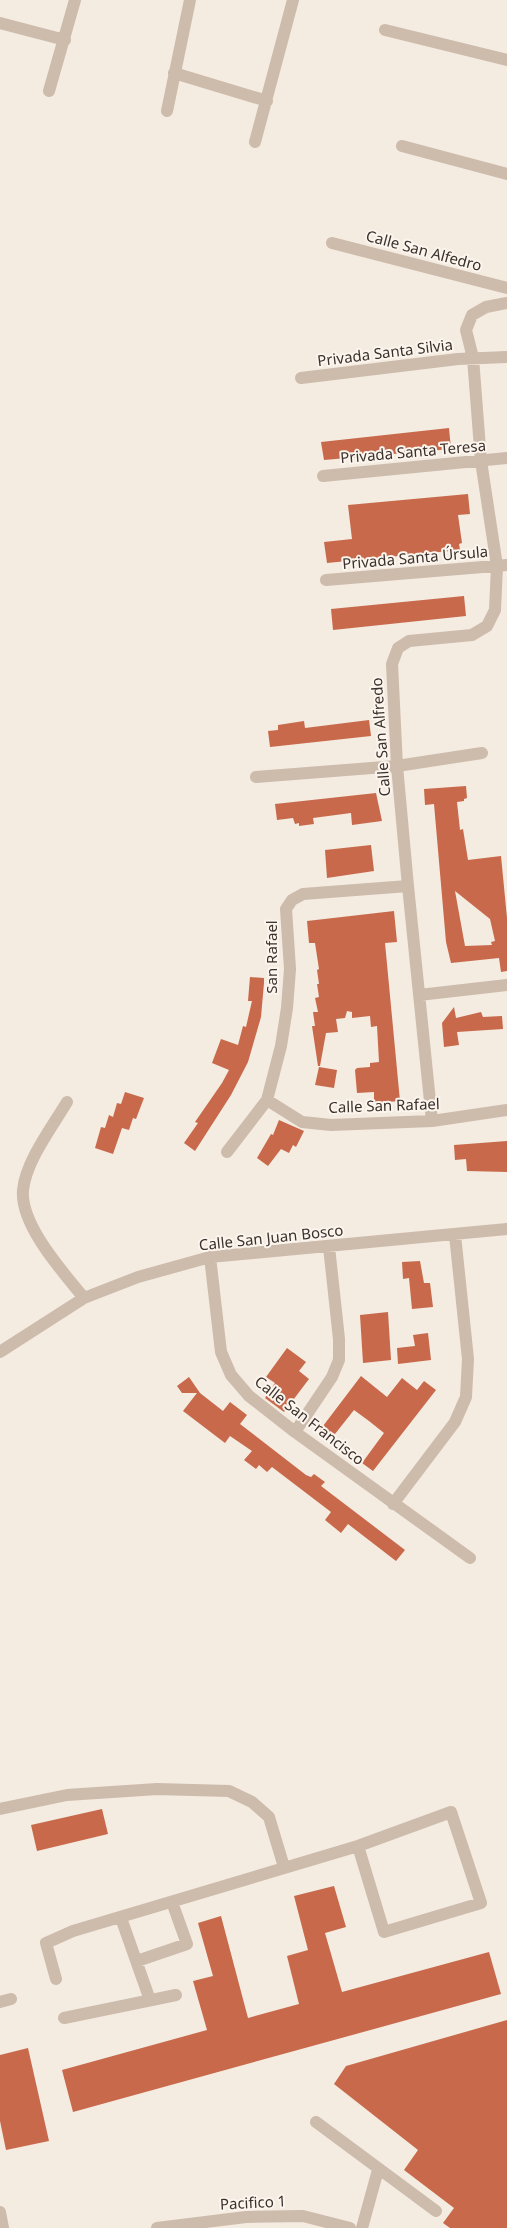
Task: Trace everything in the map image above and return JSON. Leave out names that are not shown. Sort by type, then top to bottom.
[{"type":"street","points":[[49,91],[75,0]]},
{"type":"street","points":[[166,111],[190,0]]},
{"type":"street","points":[[256,142],[293,0]]},
{"type":"street","points":[[0,22],[65,40]]},
{"type":"street","points":[[385,30],[507,60]]},
{"type":"street","points":[[174,73],[267,101]]},
{"type":"street","points":[[402,146],[507,174]]},
{"type":"street","name":"Calle San Alfedro","points":[[332,243],[507,288]]},
{"type":"street","name":"Calle San Alfredo","points":[[432,1122],[418,995],[397,766],[392,664],[398,648],[409,641],[472,635],[487,626],[496,610],[502,566],[482,461],[473,358],[466,330],[468,320],[479,310],[507,302]]},
{"type":"street","name":"Privada Santa Silvia","points":[[301,378],[473,358],[507,357]]},
{"type":"street","name":"Privada Santa Teresa","points":[[323,476],[507,458]]},
{"type":"street","name":"Privada Santa Úrsula","points":[[326,580],[502,566]]},
{"type":"street","points":[[256,777],[397,766],[482,753]]},
{"type":"street","name":"San Rafael","points":[[267,1100],[281,1046],[290,969],[286,909],[292,900],[303,894],[408,886]]},
{"type":"street","points":[[418,995],[507,985]]},
{"type":"street","points":[[227,1152],[267,1100]]},
{"type":"street","name":"Calle San Rafael","points":[[267,1100],[302,1122],[331,1125],[432,1122],[507,1110]]},
{"type":"street","points":[[67,1102],[33,1160],[23,1191],[28,1219],[42,1244],[84,1298]]},
{"type":"street","name":"Calle San Juan Bosco","points":[[0,1352],[84,1298],[138,1277],[210,1257],[507,1229]]},
{"type":"street","points":[[393,1504],[455,1422],[466,1397],[468,1359],[456,1235]]},
{"type":"street","points":[[295,1432],[332,1376],[339,1360],[340,1339],[329,1247]]},
{"type":"street","name":"Calle San Francisco","points":[[210,1257],[221,1352],[231,1375],[249,1396],[393,1504],[470,1558]]},
{"type":"street","points":[[0,1809],[67,1795],[157,1788],[229,1791],[252,1802],[269,1817],[284,1867]]},
{"type":"street","points":[[56,1979],[46,1943],[93,1924],[121,1918],[358,1846],[452,1812],[481,1903],[384,1932],[358,1846]]},
{"type":"street","points":[[138,1961],[187,1944],[172,1902]]},
{"type":"street","points":[[121,1918],[138,1961],[150,2000]]},
{"type":"street","points":[[64,2018],[176,1995]]},
{"type":"street","points":[[316,2122],[378,2170],[436,2211]]},
{"type":"street","points":[[362,2228],[378,2170]]},
{"type":"street","points":[[0,2212],[3,2228]]},
{"type":"street","name":"Pacifico 1","points":[[157,2228],[246,2217],[303,2216],[350,2228]]},
{"type":"building","points":[[449,428],[451,449],[324,460],[321,442]]},
{"type":"building","points":[[468,494],[470,514],[458,515],[462,543],[459,544],[460,550],[327,563],[324,542],[352,539],[348,505]]},
{"type":"building","points":[[464,596],[466,616],[333,630],[331,609]]},
{"type":"building","points":[[369,720],[371,736],[270,747],[268,731],[278,730],[278,725],[304,721],[305,728]]},
{"type":"building","points":[[466,786],[467,798],[464,801],[457,802],[460,830],[463,829],[468,860],[501,856],[507,918],[507,971],[501,972],[499,958],[451,963],[446,942],[434,804],[425,805],[424,789]],"holes":[[[455,891],[490,919],[495,941],[491,942],[492,945],[465,946]]]},
{"type":"building","points":[[376,793],[382,821],[352,825],[351,813],[313,818],[314,824],[299,826],[299,823],[295,824],[293,818],[277,820],[275,804]]},
{"type":"building","points":[[371,845],[374,871],[327,878],[325,850]]},
{"type":"building","points":[[394,911],[397,942],[385,943],[400,1101],[374,1103],[374,1092],[357,1093],[355,1070],[357,1068],[370,1067],[370,1063],[379,1062],[377,1026],[371,1027],[370,1016],[352,1018],[352,1012],[347,1011],[345,1018],[336,1019],[338,1032],[326,1033],[320,1066],[318,1066],[312,1026],[315,1026],[313,1012],[318,1012],[315,998],[319,997],[317,970],[319,969],[315,943],[309,943],[307,921]]},
{"type":"building","points":[[250,977],[264,978],[264,983],[261,1017],[248,1062],[231,1095],[195,1151],[184,1143],[198,1123],[195,1122],[229,1070],[212,1063],[221,1039],[238,1045],[243,1026],[246,1027],[252,1001],[248,1001]]},
{"type":"building","points":[[454,1007],[456,1018],[481,1012],[483,1017],[502,1016],[503,1029],[457,1032],[459,1045],[444,1047],[442,1023]]},
{"type":"building","points":[[319,1067],[337,1070],[334,1088],[315,1085]]},
{"type":"building","points":[[125,1092],[144,1098],[136,1119],[133,1118],[129,1130],[122,1128],[113,1154],[95,1148],[101,1127],[105,1128],[109,1115],[113,1117],[117,1103],[121,1104]]},
{"type":"building","points":[[279,1120],[304,1131],[296,1147],[293,1145],[289,1153],[281,1149],[268,1166],[257,1158],[271,1134],[273,1135]]},
{"type":"building","points":[[507,1141],[507,1172],[467,1171],[466,1159],[455,1160],[454,1145]]},
{"type":"building","points":[[420,1261],[424,1283],[430,1283],[433,1307],[412,1309],[409,1278],[403,1279],[402,1262]]},
{"type":"building","points":[[388,1312],[391,1360],[363,1363],[360,1315]]},
{"type":"building","points":[[428,1333],[431,1360],[398,1364],[397,1348],[415,1346],[413,1335]]},
{"type":"building","points":[[287,1348],[306,1362],[299,1371],[309,1379],[284,1412],[265,1398],[275,1383],[266,1377]]},
{"type":"building","points":[[361,1376],[387,1397],[402,1378],[417,1390],[424,1381],[436,1390],[373,1471],[362,1463],[384,1433],[369,1421],[354,1410],[331,1439],[320,1430]]},
{"type":"building","points":[[189,1377],[200,1393],[223,1411],[230,1402],[247,1415],[240,1424],[306,1475],[311,1477],[314,1474],[325,1482],[321,1486],[405,1550],[396,1561],[348,1524],[341,1533],[325,1520],[331,1512],[272,1467],[267,1472],[259,1465],[256,1469],[244,1460],[252,1451],[230,1436],[225,1443],[183,1411],[197,1393],[182,1393],[177,1386]]},
{"type":"building","points":[[102,1809],[108,1834],[37,1851],[31,1825]]},
{"type":"building","points":[[334,1886],[346,1927],[325,1933],[342,1992],[489,1952],[501,1994],[73,2112],[62,2070],[207,2030],[193,1981],[213,1976],[198,1923],[221,1916],[248,2018],[299,2004],[287,1956],[308,1950],[294,1896]]},
{"type":"building","points":[[507,2020],[507,2228],[450,2228],[443,2223],[454,2208],[404,2170],[418,2150],[334,2084],[346,2066]]},
{"type":"building","points":[[28,2048],[49,2141],[6,2150],[0,2121],[0,2055]]}]
